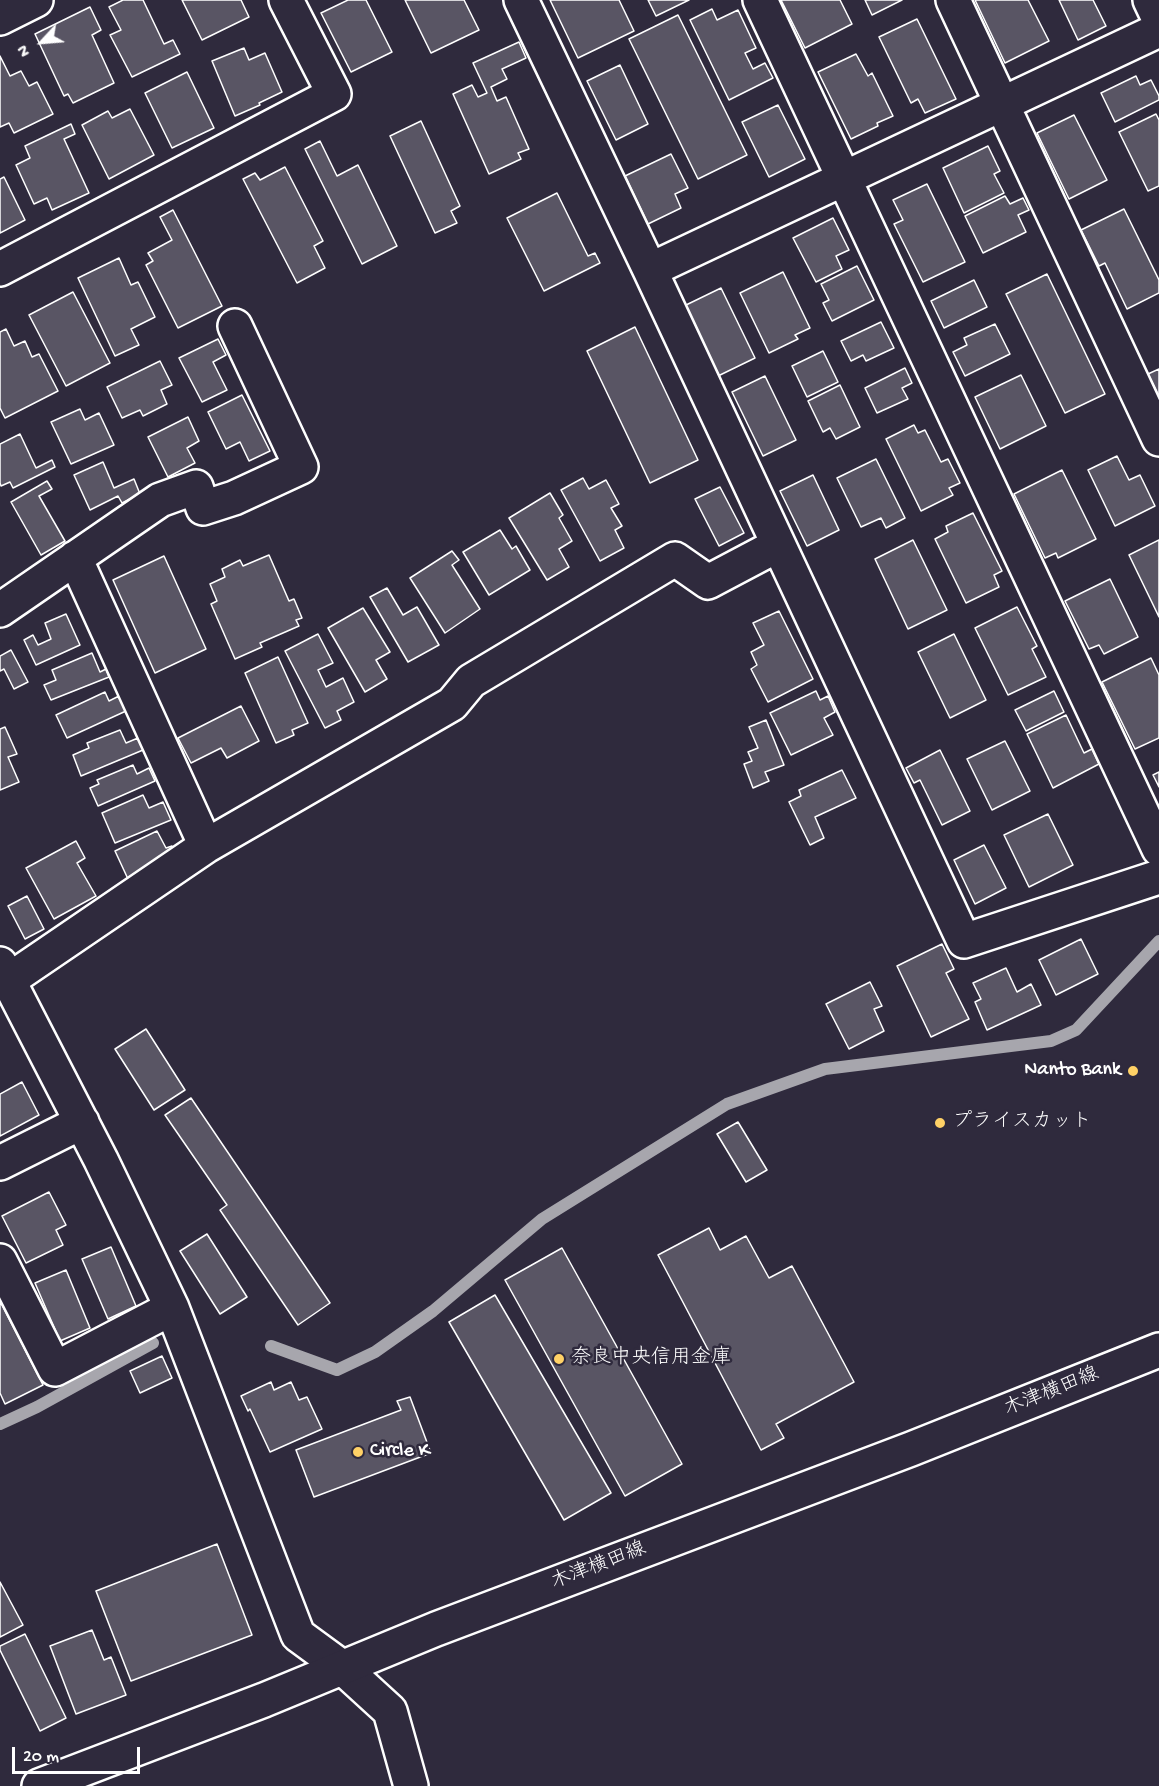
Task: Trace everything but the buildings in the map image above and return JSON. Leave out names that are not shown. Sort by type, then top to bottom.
[{"type":"street","points":[[0,18],[36,0]]},
{"type":"street","points":[[0,269],[334,94],[286,0]]},
{"type":"street","points":[[521,0],[964,941],[1159,877]]},
{"type":"street","points":[[760,0],[1159,849]]},
{"type":"street","points":[[953,0],[1159,439]]},
{"type":"street","points":[[1150,0],[1159,19]]},
{"type":"street","points":[[650,270],[1159,30]]},
{"type":"street","points":[[0,610],[160,500],[196,487],[203,508],[234,498],[302,467],[235,326]]},
{"type":"street","points":[[411,1786],[390,1711],[343,1668],[298,1635],[172,1308],[82,1122],[4,972],[206,846],[452,704],[471,681],[675,559],[708,582],[778,544]]},
{"type":"street","points":[[75,558],[206,846]]},
{"type":"street","points":[[0,1163],[82,1122]]},
{"type":"street","points":[[0,1262],[54,1370],[172,1308]]},
{"type":"street","name":"木津横田線","points":[[39,1786],[343,1668],[436,1629],[911,1449],[1159,1350]]},
{"type":"waterway","points":[[271,1346],[337,1370],[375,1352],[433,1311],[542,1219],[727,1104],[825,1069],[1051,1041],[1076,1030],[1159,941]]},
{"type":"waterway","points":[[0,1424],[37,1407],[153,1343]]},
{"type":"place","name":"Nanto Bank","points":[[1133,1071]]},
{"type":"place","name":"プライスカット","points":[[940,1123]]},
{"type":"place","name":"奈良中央信用金庫","points":[[559,1359]]},
{"type":"place","name":"Circle K","points":[[358,1452]]}]
